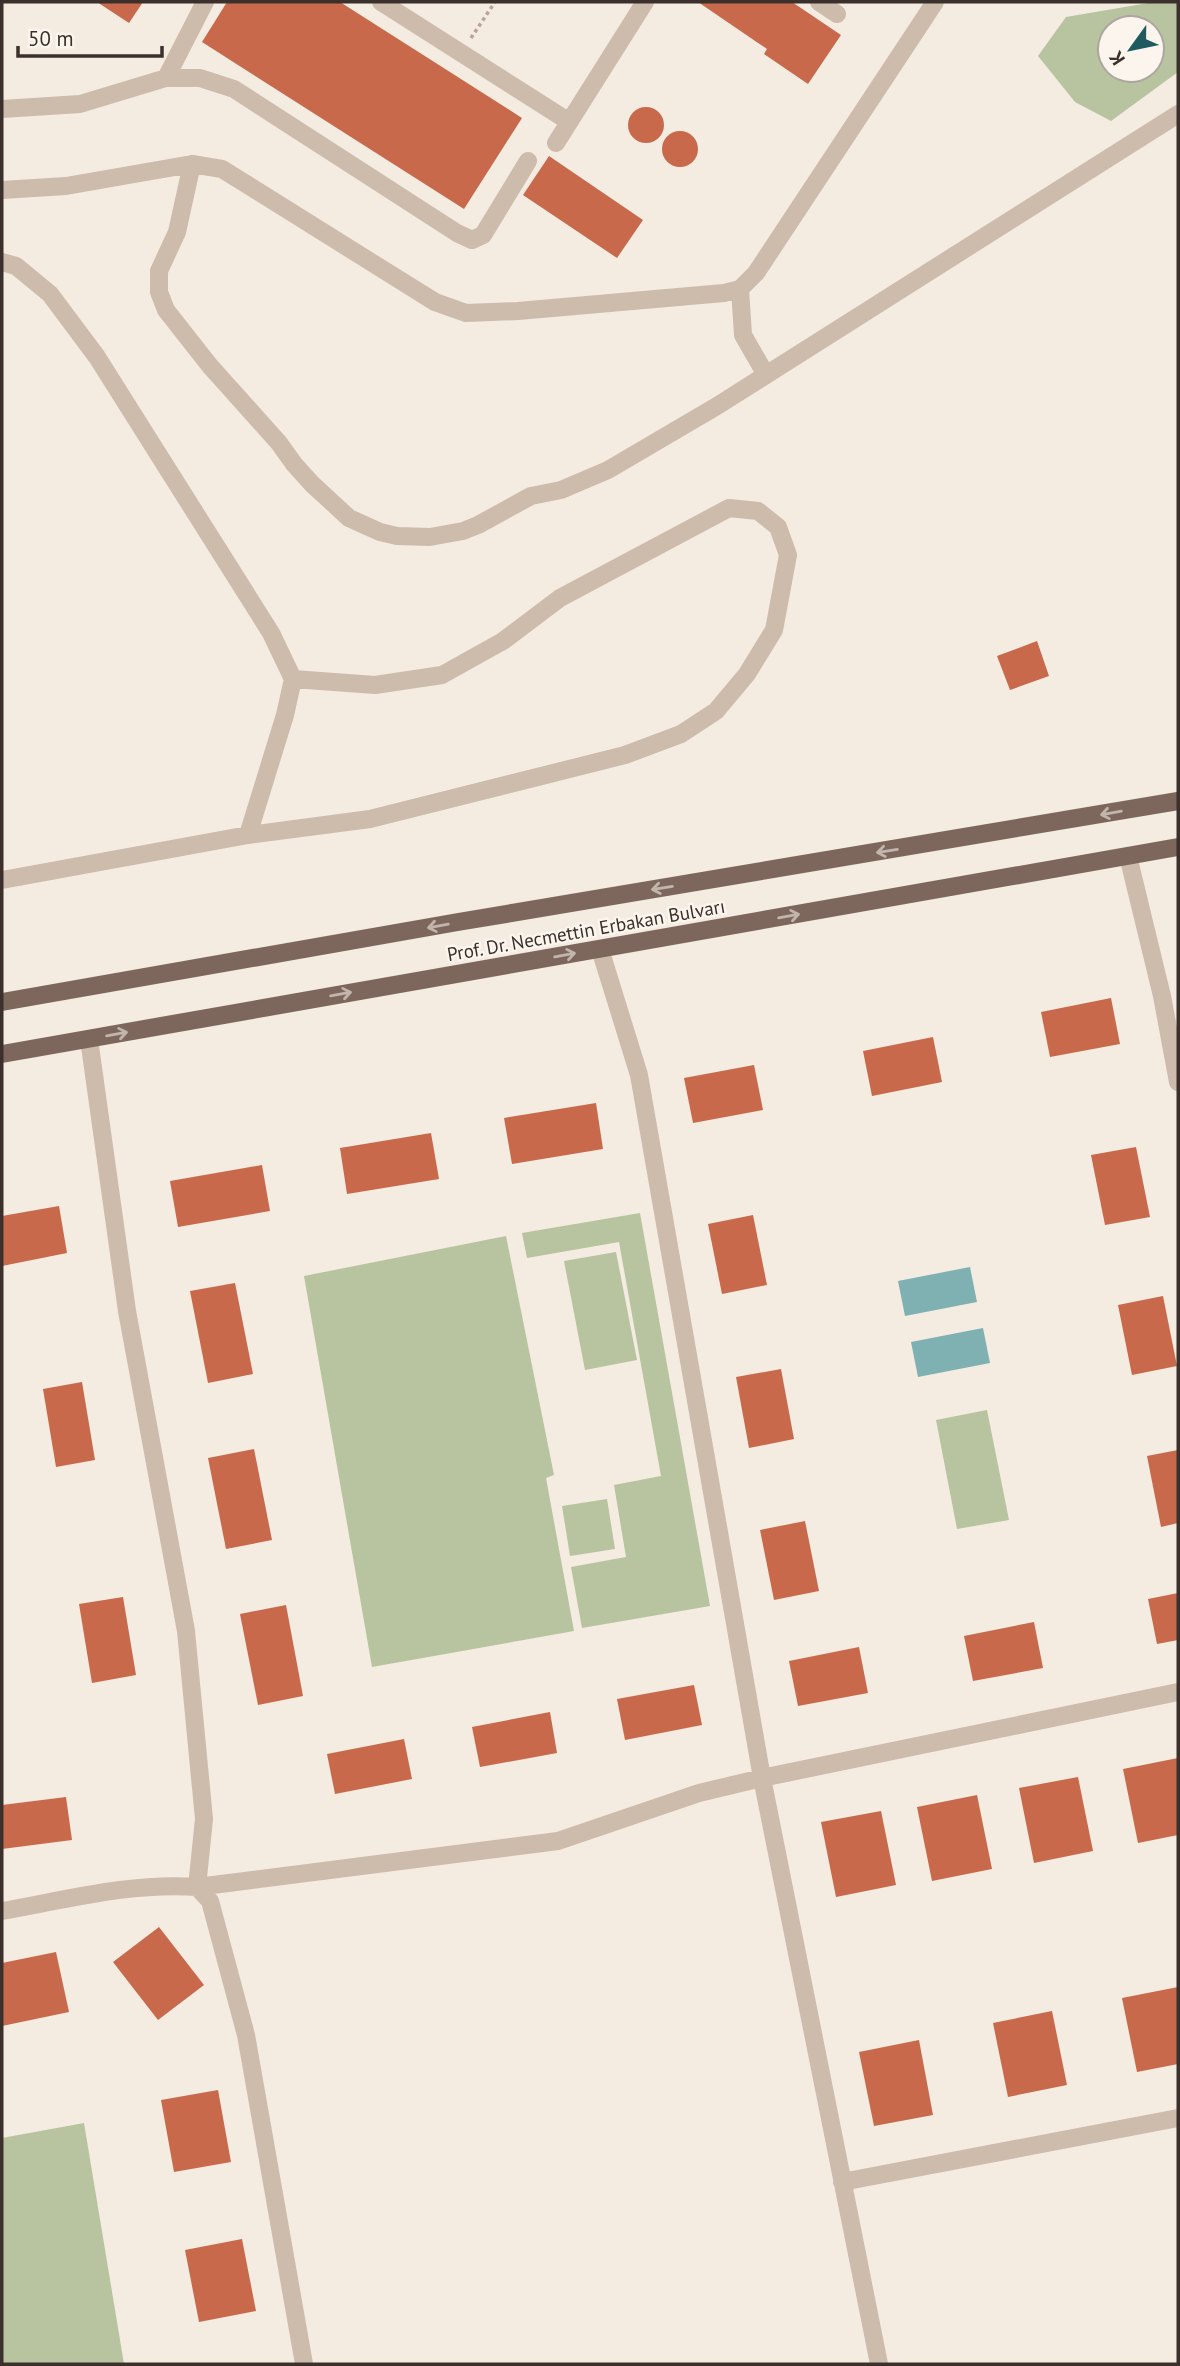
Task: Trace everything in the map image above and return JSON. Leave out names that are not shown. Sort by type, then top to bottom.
[{"type":"main road","name":"Prof. Dr. Necmettin Erbakan Bulvarı","points":[[2,1002],[1178,801]]},
{"type":"main road","name":"Prof. Dr. Necmettin Erbakan Bulvarı","points":[[2,1054],[1178,847]]},
{"type":"street","points":[[166,78],[205,2]]},
{"type":"street","points":[[381,2],[568,121]]},
{"type":"street","points":[[556,143],[645,2]]},
{"type":"street","points":[[819,2],[837,14]]},
{"type":"street","points":[[2,190],[66,186],[192,164],[222,169],[435,302],[466,313],[724,293],[740,289],[756,273],[934,2]]},
{"type":"street","points":[[2,109],[80,104],[166,78],[200,78],[234,89],[457,233],[472,240],[483,235],[528,161]]},
{"type":"street","points":[[192,164],[177,232],[159,271],[159,292],[166,310],[210,366],[312,484],[349,518],[372,529],[397,536],[430,537],[447,535],[478,525],[531,496],[571,486],[608,470],[766,375],[1178,114]]},
{"type":"street","points":[[2,262],[16,266],[50,294],[97,356],[271,633],[293,679],[285,715],[248,835]]},
{"type":"street","points":[[740,289],[743,335],[766,375]]},
{"type":"street","points":[[2,880],[248,835],[370,819],[625,755],[681,734],[716,711],[747,674],[774,630],[788,555],[778,527],[758,511],[729,508],[560,598],[503,641],[442,676],[375,685],[293,679]]},
{"type":"street","points":[[1128,856],[1163,996],[1178,1082]]},
{"type":"street","points":[[600,949],[639,1075],[762,1778],[878,2364]]},
{"type":"street","points":[[89,1039],[127,1311],[186,1631],[204,1819],[197,1887],[210,1901],[218,1924],[246,2035],[304,2364]]},
{"type":"street","points":[[2,1911],[99,1894],[170,1886],[197,1887],[558,1841],[699,1793],[1178,1692]]},
{"type":"street","points":[[842,2182],[1178,2118]]},
{"type":"path","points":[[461,52],[495,2]]},
{"type":"green space","points":[[1154,2],[1178,2],[1178,72],[1166,81],[1166,14],[1096,14],[1096,84],[1162,84],[1111,121],[1075,102],[1038,56],[1066,17]]},
{"type":"green space","points":[[640,1213],[710,1606],[582,1628],[571,1567],[626,1557],[614,1485],[661,1476],[619,1242],[527,1258],[522,1233]]},
{"type":"green space","points":[[506,1236],[554,1475],[546,1478],[574,1631],[372,1667],[304,1276]]},
{"type":"green space","points":[[616,1252],[637,1360],[585,1370],[564,1261]]},
{"type":"green space","points":[[987,1410],[1009,1520],[957,1529],[936,1420]]},
{"type":"green space","points":[[607,1499],[615,1549],[570,1556],[562,1506]]},
{"type":"green space","points":[[84,2123],[124,2364],[2,2364],[2,2138]]},
{"type":"water","points":[[970,1267],[977,1302],[905,1316],[898,1281]]},
{"type":"water","points":[[983,1328],[990,1363],[918,1377],[911,1342]]},
{"type":"building","points":[[97,2],[143,2],[129,23]]},
{"type":"building","points":[[227,2],[340,2],[522,118],[464,209],[202,42]]},
{"type":"building","points":[[698,2],[792,2],[841,35],[808,84],[764,54],[767,49]]},
{"type":"building","points":[[646,107],[659,112],[664,125],[659,138],[646,143],[633,138],[628,125],[633,112]]},
{"type":"building","points":[[680,131],[693,136],[698,149],[693,162],[680,167],[667,162],[662,149],[667,136]]},
{"type":"building","points":[[549,156],[643,220],[617,258],[523,195]]},
{"type":"building","points":[[1037,641],[1049,676],[1010,690],[997,656]]},
{"type":"building","points":[[1111,998],[1120,1044],[1050,1057],[1041,1012]]},
{"type":"building","points":[[933,1037],[942,1082],[872,1096],[863,1051]]},
{"type":"building","points":[[754,1065],[763,1110],[693,1123],[684,1078]]},
{"type":"building","points":[[596,1103],[603,1149],[512,1164],[504,1118]]},
{"type":"building","points":[[431,1133],[439,1179],[347,1194],[340,1148]]},
{"type":"building","points":[[1136,1147],[1150,1217],[1105,1225],[1091,1155]]},
{"type":"building","points":[[262,1165],[270,1211],[178,1227],[170,1181]]},
{"type":"building","points":[[59,1206],[67,1253],[2,1266],[2,1216]]},
{"type":"building","points":[[753,1215],[767,1285],[722,1294],[708,1224]]},
{"type":"building","points":[[235,1283],[253,1374],[208,1383],[190,1291]]},
{"type":"building","points":[[1163,1296],[1177,1366],[1132,1375],[1118,1305]]},
{"type":"building","points":[[781,1369],[794,1439],[749,1448],[736,1377]]},
{"type":"building","points":[[82,1382],[95,1460],[56,1467],[43,1389]]},
{"type":"building","points":[[254,1449],[272,1540],[226,1549],[208,1458]]},
{"type":"building","points":[[1178,1450],[1178,1523],[1161,1527],[1147,1456]]},
{"type":"building","points":[[805,1521],[819,1591],[774,1600],[760,1530]]},
{"type":"building","points":[[1178,1593],[1178,1640],[1157,1644],[1148,1599]]},
{"type":"building","points":[[123,1597],[136,1675],[92,1683],[79,1604]]},
{"type":"building","points":[[286,1605],[303,1696],[258,1705],[240,1614]]},
{"type":"building","points":[[1034,1622],[1043,1668],[973,1681],[964,1636]]},
{"type":"building","points":[[859,1647],[868,1693],[798,1706],[789,1661]]},
{"type":"building","points":[[694,1685],[702,1725],[625,1740],[617,1699]]},
{"type":"building","points":[[550,1712],[557,1753],[480,1767],[472,1727]]},
{"type":"building","points":[[404,1739],[412,1779],[335,1794],[327,1754]]},
{"type":"building","points":[[1178,1758],[1178,1835],[1138,1843],[1123,1769]]},
{"type":"building","points":[[1078,1777],[1093,1851],[1034,1863],[1019,1788]]},
{"type":"building","points":[[977,1795],[992,1869],[932,1881],[917,1807]]},
{"type":"building","points":[[66,1797],[72,1840],[2,1849],[2,1805]]},
{"type":"building","points":[[881,1811],[896,1885],[836,1897],[821,1822]]},
{"type":"building","points":[[159,1927],[204,1985],[158,2020],[113,1962]]},
{"type":"building","points":[[56,1952],[69,2012],[2,2026],[2,1963]]},
{"type":"building","points":[[1178,1987],[1178,2064],[1137,2072],[1122,1998]]},
{"type":"building","points":[[1052,2011],[1067,2085],[1008,2097],[993,2023]]},
{"type":"building","points":[[919,2040],[933,2115],[874,2126],[859,2052]]},
{"type":"building","points":[[218,2090],[231,2162],[174,2172],[161,2100]]},
{"type":"building","points":[[242,2239],[256,2311],[199,2322],[185,2250]]}]
